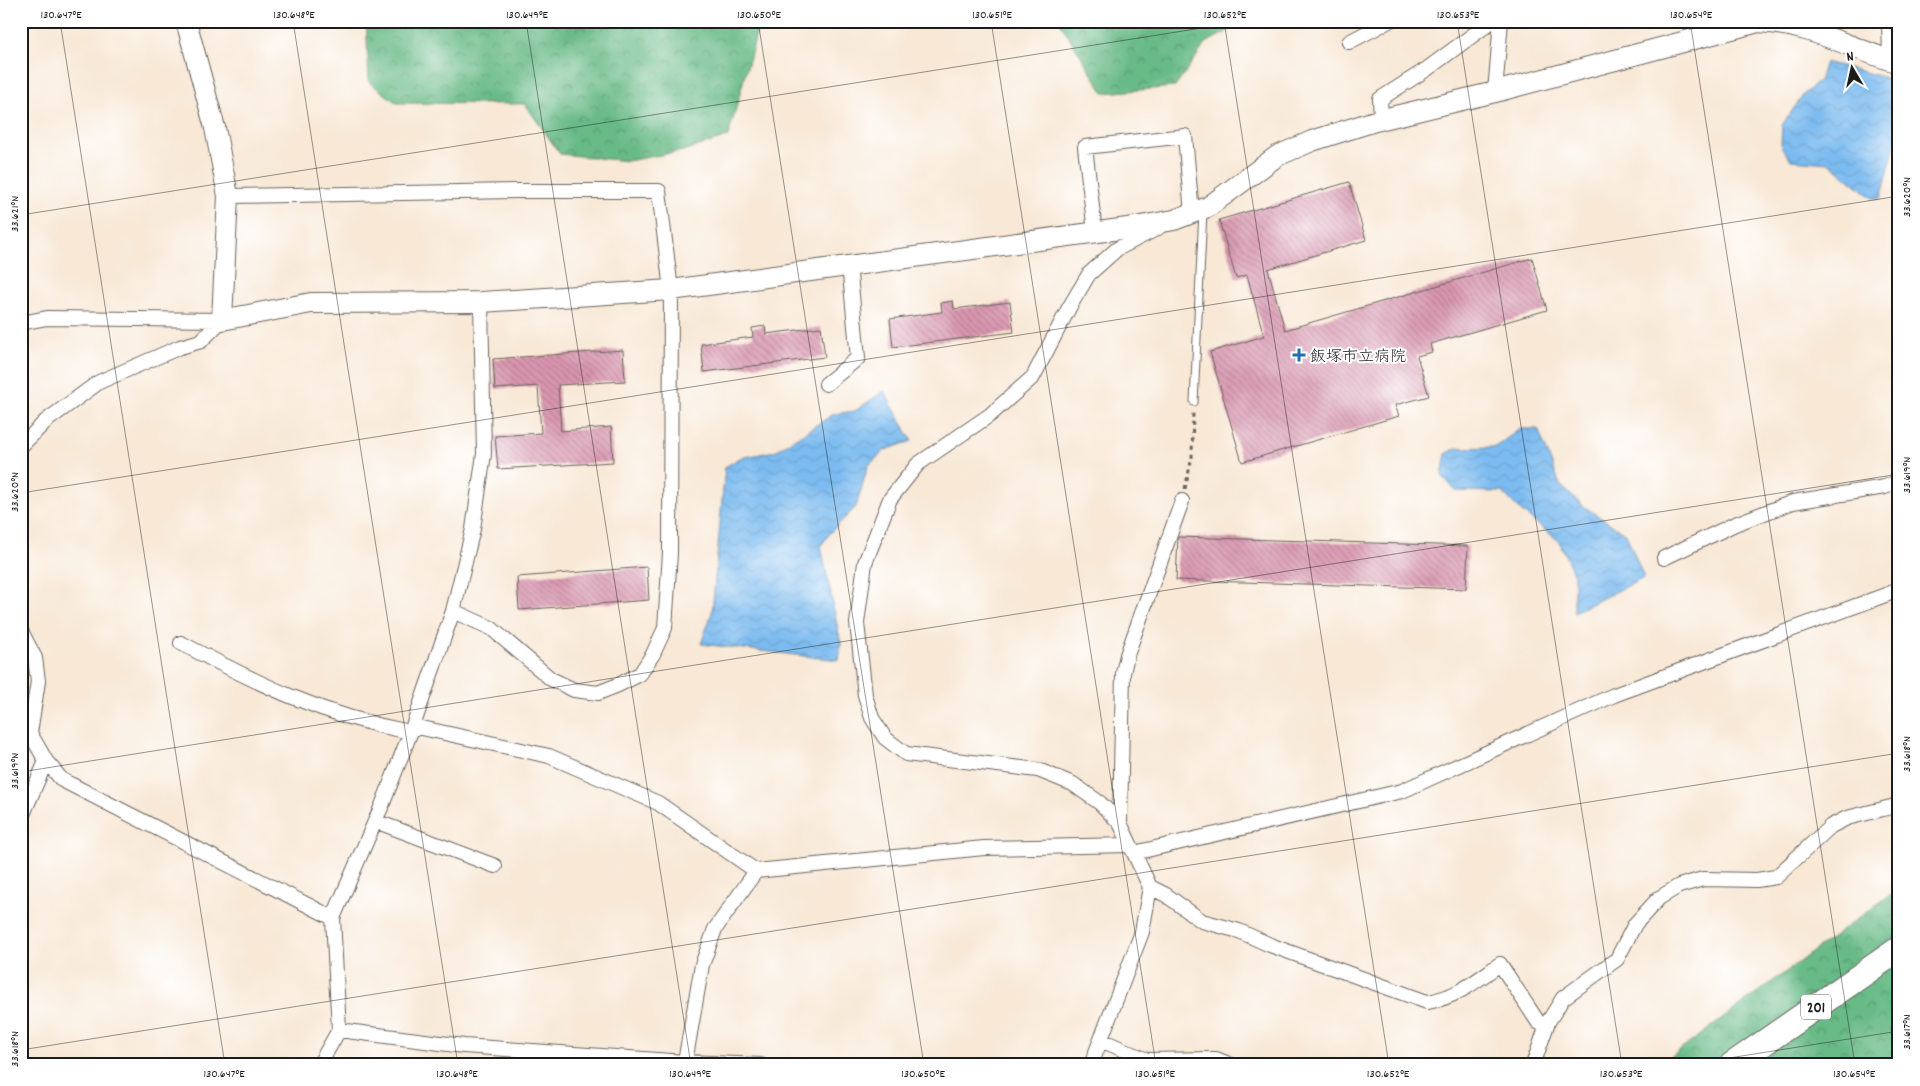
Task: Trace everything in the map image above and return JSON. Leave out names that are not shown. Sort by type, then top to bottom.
[{"type":"highway","name":"201","points":[[1732,1065],[1899,949]]},
{"type":"street","points":[[21,446],[46,421],[99,382],[180,347],[201,342],[222,320],[228,196],[215,128],[186,21]]},
{"type":"street","points":[[1348,42],[1389,21]]},
{"type":"street","points":[[1381,119],[1380,99],[1428,69],[1492,21]]},
{"type":"street","points":[[1495,92],[1501,21]]},
{"type":"street","points":[[1889,21],[1894,61]]},
{"type":"street","points":[[1091,1065],[1142,932],[1150,887],[1120,822],[1100,803],[1073,784],[1038,770],[906,754],[885,738],[872,718],[865,695],[857,623],[865,563],[890,499],[918,464],[990,415],[1033,377],[1089,274],[1117,249],[1190,214],[1277,156],[1312,141],[1381,119],[1495,92],[1758,22],[1826,28],[1894,61]]},
{"type":"street","points":[[1095,232],[1085,147],[1185,136],[1190,214]]},
{"type":"street","points":[[228,196],[659,191],[670,290],[670,553],[664,628],[649,661],[640,674],[598,693],[574,690],[551,680],[492,628],[453,611]]},
{"type":"street","points":[[21,323],[47,318],[222,320],[312,302],[481,302],[670,290],[849,264],[1095,232],[1190,214]]},
{"type":"street","points":[[826,384],[858,358],[849,264]]},
{"type":"street","points":[[319,1065],[339,1030],[333,918],[412,729],[453,611],[473,529],[484,454],[481,302]]},
{"type":"street","points":[[1664,558],[1735,524],[1793,502],[1885,486],[1899,481]]},
{"type":"street","points":[[1120,822],[1123,673],[1182,501]]},
{"type":"street","points":[[181,643],[256,683],[322,710],[549,756],[658,803],[756,871],[984,848],[1132,849],[1402,791],[1614,695],[1899,590]]},
{"type":"street","points":[[21,631],[35,658],[38,681],[30,733],[46,761],[62,780],[333,918]]},
{"type":"street","points":[[21,819],[46,761]]},
{"type":"street","points":[[1533,1065],[1546,1026],[1564,998],[1617,959],[1635,924],[1659,898],[1679,886],[1703,879],[1757,880],[1776,877],[1831,826],[1848,818],[1899,804]]},
{"type":"street","points":[[375,821],[495,866]]},
{"type":"street","points":[[685,1062],[702,965],[715,929],[756,871]]},
{"type":"street","points":[[1150,887],[1166,895],[1202,922],[1239,931],[1270,945],[1428,1002],[1444,1000],[1458,994],[1500,964],[1538,1022],[1546,1026]]},
{"type":"street","points":[[339,1030],[464,1046],[685,1062],[761,1065]]},
{"type":"street","points":[[1101,1040],[1147,1060],[1216,1058],[1231,1065]]},
{"type":"lane","points":[[1190,214],[1194,402]]},
{"type":"path","points":[[1182,501],[1192,457],[1194,402]]},
{"type":"green space","points":[[366,21],[783,21],[758,28],[728,137],[683,151],[627,161],[560,154],[525,104],[397,103],[369,82]]},
{"type":"green space","points":[[1059,21],[1246,21],[1206,43],[1175,87],[1104,93]]},
{"type":"green space","points":[[1899,888],[1899,1065],[1660,1065]]},
{"type":"water","points":[[1825,62],[1899,81],[1899,130],[1881,198],[1872,198],[1830,163],[1791,160],[1781,146],[1782,125],[1804,94],[1819,81]]},
{"type":"water","points":[[884,391],[912,441],[885,450],[868,466],[856,507],[829,534],[821,546],[841,644],[839,660],[701,644],[712,613],[725,467],[740,458],[775,451],[834,414],[855,411]]},
{"type":"water","points":[[1520,429],[1538,429],[1560,485],[1583,506],[1626,534],[1644,578],[1574,612],[1574,575],[1559,541],[1522,512],[1502,492],[1456,491],[1442,476],[1446,454],[1457,448],[1495,447]]},
{"type":"building","points":[[1349,182],[1366,240],[1268,269],[1285,330],[1532,258],[1547,310],[1430,344],[1432,352],[1417,356],[1429,396],[1395,405],[1399,416],[1242,462],[1210,352],[1264,336],[1247,275],[1236,278],[1219,220]]},
{"type":"building","points":[[953,301],[954,309],[1010,302],[1014,332],[893,347],[890,319],[942,312],[941,303]]},
{"type":"building","points":[[765,326],[766,334],[821,327],[825,357],[704,372],[701,344],[753,337],[752,328]]},
{"type":"building","points":[[623,350],[625,381],[558,385],[561,431],[611,427],[613,462],[498,469],[495,436],[541,433],[538,386],[495,389],[493,359]]},
{"type":"building","points":[[1178,537],[1468,546],[1466,589],[1176,580]]},
{"type":"building","points":[[647,567],[649,600],[519,610],[517,577]]},
{"type":"place","name":"飯塚市立病院","points":[[1299,355]]}]
